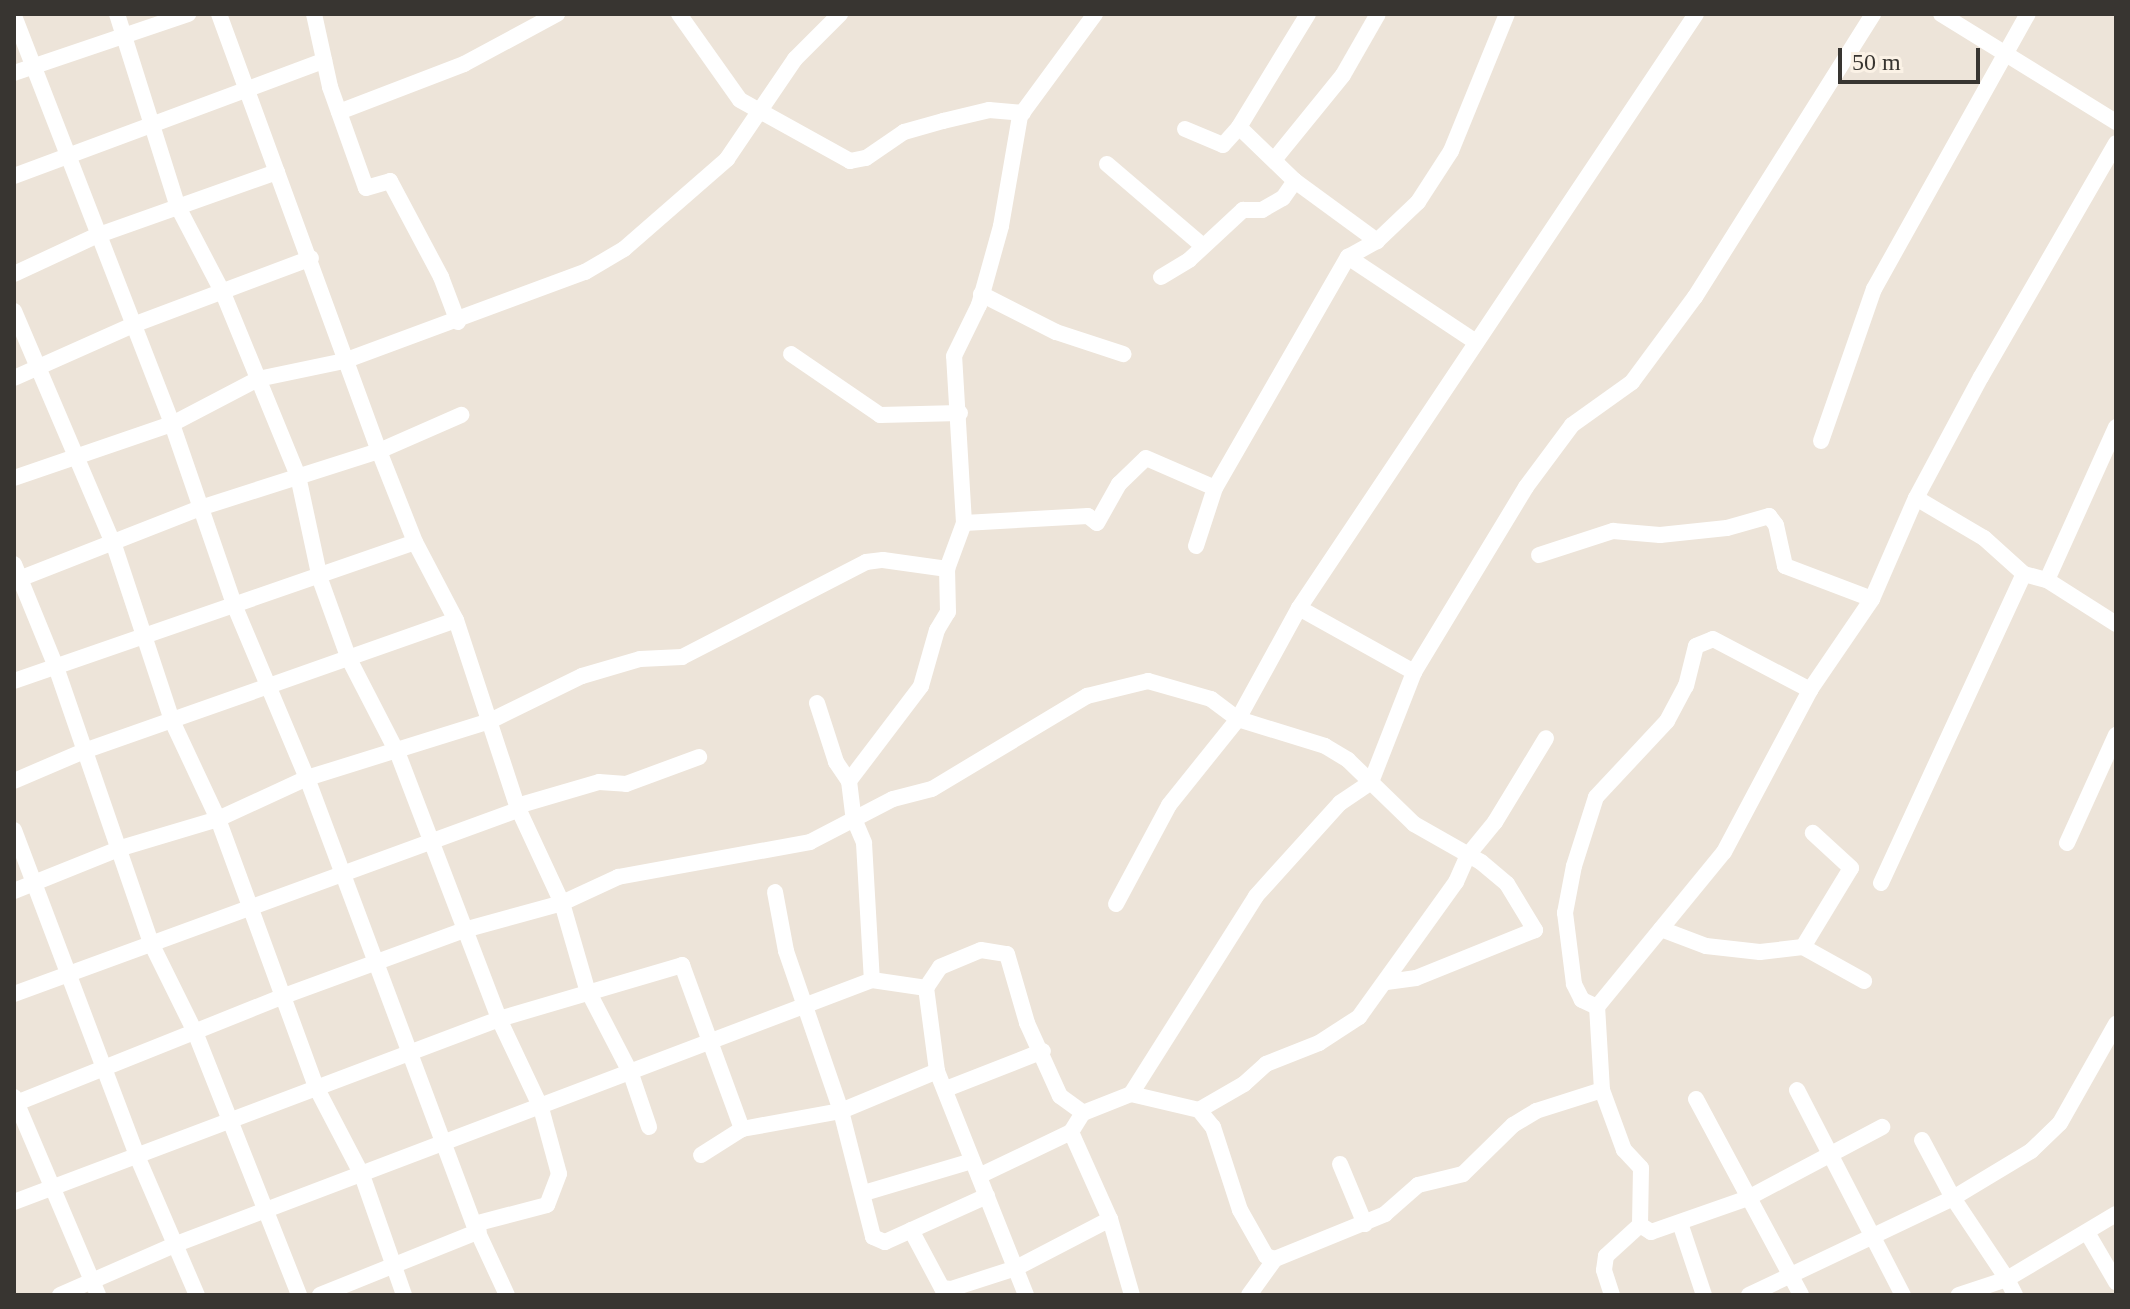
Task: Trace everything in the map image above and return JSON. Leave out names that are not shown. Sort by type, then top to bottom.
[{"type":"street","points":[[117,14],[178,207],[223,293],[298,476],[320,579],[349,659],[398,754],[433,837],[464,930],[499,1019],[541,1108],[559,1174],[547,1205],[476,1227],[393,1266],[320,1295]]},
{"type":"street","points":[[14,73],[188,14]]},
{"type":"street","points":[[219,14],[311,258],[344,361],[415,542],[456,620],[519,807],[562,903],[587,989],[631,1074],[649,1127]]},
{"type":"street","points":[[314,14],[339,112],[366,188],[390,181],[441,277],[458,322]]},
{"type":"street","points":[[339,112],[464,64],[557,14]]},
{"type":"street","points":[[679,14],[730,90],[762,113],[856,162],[911,130],[989,110],[1023,113]]},
{"type":"street","points":[[14,478],[172,424],[258,379],[344,361],[458,322],[585,272],[624,249],[727,159],[762,113],[795,59],[840,14]]},
{"type":"street","points":[[849,781],[921,686],[937,630],[948,612],[947,569],[964,523],[960,413],[954,356],[981,294],[1009,196],[1023,113],[1095,14]]},
{"type":"street","points":[[1185,129],[1223,145],[1239,127],[1308,14]]},
{"type":"street","points":[[1274,160],[1343,75],[1378,14]]},
{"type":"street","points":[[1196,546],[1215,488],[1348,257],[1377,241],[1418,202],[1451,151],[1507,14]]},
{"type":"street","points":[[1116,904],[1169,805],[1238,719],[1299,608],[1696,14]]},
{"type":"street","points":[[1131,1094],[1256,896],[1340,803],[1371,782],[1414,672],[1526,487],[1563,438],[1632,382],[1695,297],[1873,14]]},
{"type":"street","points":[[1941,14],[2116,122]]},
{"type":"street","points":[[1821,441],[1874,289],[2028,14]]},
{"type":"street","points":[[14,16],[35,65],[65,156],[172,424],[235,607],[307,778],[375,962],[448,1143],[476,1227],[507,1295]]},
{"type":"street","points":[[14,176],[324,61]]},
{"type":"street","points":[[1239,127],[1297,183],[1377,241]]},
{"type":"street","points":[[1612,1295],[1604,1270],[1606,1256],[1640,1225],[1641,1168],[1624,1150],[1602,1090],[1597,1007],[1724,852],[1810,690],[1872,599],[1916,498],[2116,143]]},
{"type":"street","points":[[1107,164],[1203,246]]},
{"type":"street","points":[[14,274],[96,236],[277,172]]},
{"type":"street","points":[[1161,277],[1203,246],[1243,210],[1262,210],[1297,183]]},
{"type":"street","points":[[1348,257],[1476,342]]},
{"type":"street","points":[[14,378],[133,325],[311,258]]},
{"type":"street","points":[[981,294],[1056,332],[1123,354]]},
{"type":"street","points":[[14,311],[114,545],[173,723],[218,819],[317,1089],[362,1175],[404,1295]]},
{"type":"street","points":[[791,354],[880,415],[899,418],[960,413]]},
{"type":"street","points":[[299,1295],[268,1209],[229,1122],[195,1032],[151,943],[121,848],[56,667],[16,575],[114,545],[200,508],[379,451],[461,415]]},
{"type":"street","points":[[2047,580],[2076,508],[2116,427]]},
{"type":"street","points":[[964,523],[1088,516],[1097,523],[1119,484],[1146,458],[1215,488]]},
{"type":"street","points":[[1916,498],[1984,538],[2024,574],[2047,580],[2116,624]]},
{"type":"street","points":[[1539,555],[1613,531],[1660,535],[1727,528],[1769,516],[1776,525],[1785,566],[1872,599]]},
{"type":"street","points":[[14,681],[320,579],[415,542]]},
{"type":"street","points":[[14,891],[121,848],[218,819],[307,778],[398,754],[490,721],[609,667],[640,659],[682,657],[866,562],[947,569]]},
{"type":"street","points":[[1881,883],[2024,574]]},
{"type":"street","points":[[1299,608],[1414,672]]},
{"type":"street","points":[[14,781],[84,751],[173,723],[456,620]]},
{"type":"street","points":[[1597,1007],[1582,1000],[1574,984],[1565,913],[1574,866],[1596,797],[1667,721],[1686,686],[1696,646],[1713,639],[1810,690]]},
{"type":"street","points":[[96,1288],[15,1102],[375,962],[464,930],[562,903],[618,877],[810,842],[893,799],[932,789],[1044,718],[1124,684],[1148,681],[1211,699],[1238,719],[1325,746],[1371,782],[1414,824],[1468,855],[1507,884],[1535,930],[1416,978],[1386,982]]},
{"type":"street","points":[[817,703],[836,762],[849,781],[854,819],[864,843],[872,980]]},
{"type":"street","points":[[2067,843],[2116,735]]},
{"type":"street","points":[[1199,1110],[1266,1064],[1344,1027],[1386,982],[1405,948],[1456,882],[1468,855],[1495,822],[1546,738]]},
{"type":"street","points":[[14,994],[250,907],[340,870],[519,807],[599,782],[626,784],[699,757]]},
{"type":"street","points":[[14,830],[71,972],[137,1156],[179,1243],[197,1295]]},
{"type":"street","points":[[1803,947],[1851,868],[1813,833]]},
{"type":"street","points":[[775,892],[803,1005],[841,1111],[877,1241],[911,1230],[987,1196]]},
{"type":"street","points":[[1661,929],[1706,946],[1760,952],[1803,947],[1864,981]]},
{"type":"street","points":[[1026,1295],[937,1071],[926,988],[940,967],[959,957],[996,949],[1007,954],[1027,1023],[1043,1051],[1060,1096],[1083,1113]]},
{"type":"street","points":[[14,1202],[49,1186],[411,1055],[499,1019],[587,989],[682,965],[742,1129]]},
{"type":"street","points":[[60,1295],[96,1288],[179,1243],[872,980],[926,988]]},
{"type":"street","points":[[1749,1295],[1868,1235],[1953,1198],[2031,1151],[2060,1123],[2116,1024]]},
{"type":"street","points":[[946,1089],[1043,1051]]},
{"type":"street","points":[[701,1155],[742,1129],[841,1111],[937,1071]]},
{"type":"street","points":[[1249,1295],[1275,1259],[1365,1224],[1402,1202],[1418,1185],[1463,1174],[1513,1125],[1536,1111],[1602,1090]]},
{"type":"street","points":[[1797,1090],[1868,1235],[1903,1295]]},
{"type":"street","points":[[864,1193],[975,1169],[1071,1132],[1083,1113],[1131,1094],[1199,1110],[1213,1127],[1240,1210],[1266,1256],[1275,1259]]},
{"type":"street","points":[[1696,1099],[1801,1295]]},
{"type":"street","points":[[1640,1225],[1651,1232],[1748,1198],[1882,1127]]},
{"type":"street","points":[[1071,1132],[1110,1219],[1132,1295]]},
{"type":"street","points":[[1922,1140],[1953,1198],[2015,1295]]},
{"type":"street","points":[[1340,1164],[1365,1224]]},
{"type":"street","points":[[1959,1295],[2007,1279],[2088,1234],[2116,1214]]},
{"type":"street","points":[[911,1230],[942,1288],[1016,1268],[1110,1219]]},
{"type":"street","points":[[1680,1223],[1704,1295]]},
{"type":"street","points":[[2088,1234],[2116,1282]]}]
